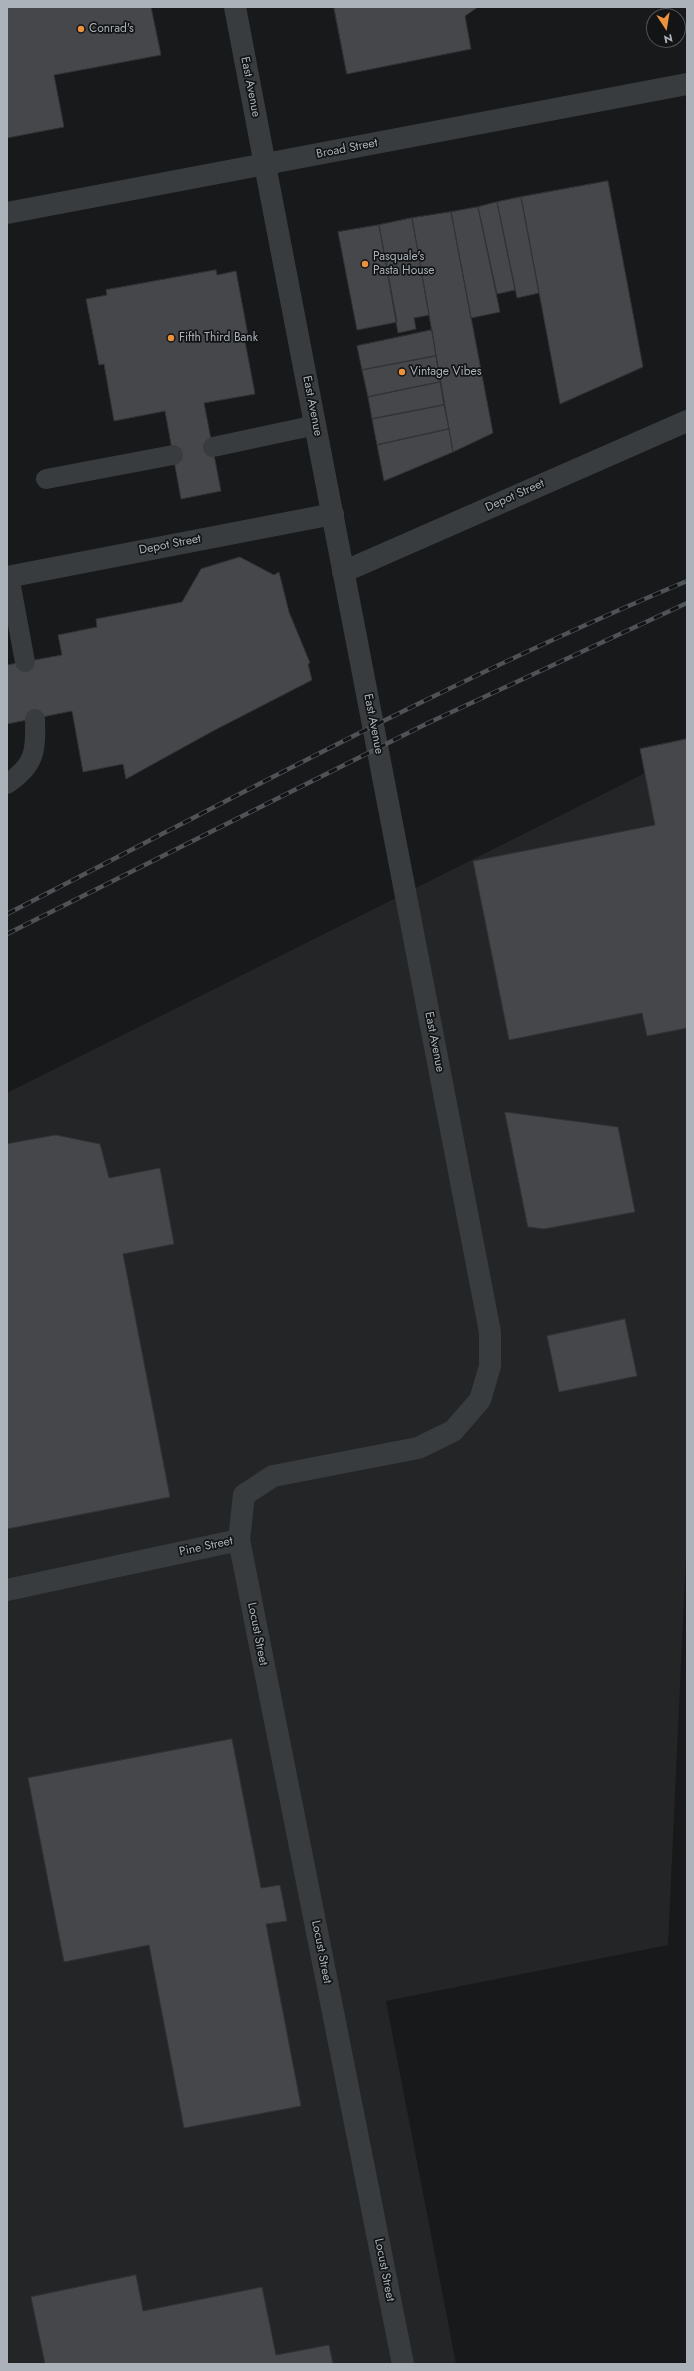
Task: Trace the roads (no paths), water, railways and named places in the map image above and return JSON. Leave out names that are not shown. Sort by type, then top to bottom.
[{"type":"street","name":"East Avenue","points":[[235,7],[490,1332],[490,1366],[480,1400],[453,1431]]},
{"type":"street","name":"Broad Street","points":[[7,213],[687,84]]},
{"type":"street","name":"Depot Street","points":[[343,572],[687,421]]},
{"type":"street","name":"Depot Street","points":[[8,577],[333,514]]},
{"type":"street","name":"Pine Street","points":[[7,1590],[239,1540],[244,1495],[273,1476],[418,1448],[453,1431]]},
{"type":"street","name":"Locust Street","points":[[239,1540],[403,2364]]},
{"type":"lane","points":[[213,447],[316,425]]},
{"type":"lane","points":[[46,479],[173,455]]},
{"type":"lane","points":[[8,577],[25,662]]},
{"type":"lane","points":[[7,784],[24,772],[36,745],[35,719]]},
{"type":"railway","points":[[7,914],[429,699],[600,618],[687,581]]},
{"type":"railway","points":[[7,934],[428,723],[687,603]]},
{"type":"place","name":"Conrad's","points":[[81,29]]},
{"type":"place","name":"Pasquale's Pasta House","points":[[365,264]]},
{"type":"place","name":"Fifth Third Bank","points":[[171,338]]},
{"type":"place","name":"Vintage Vibes","points":[[402,372]]}]
